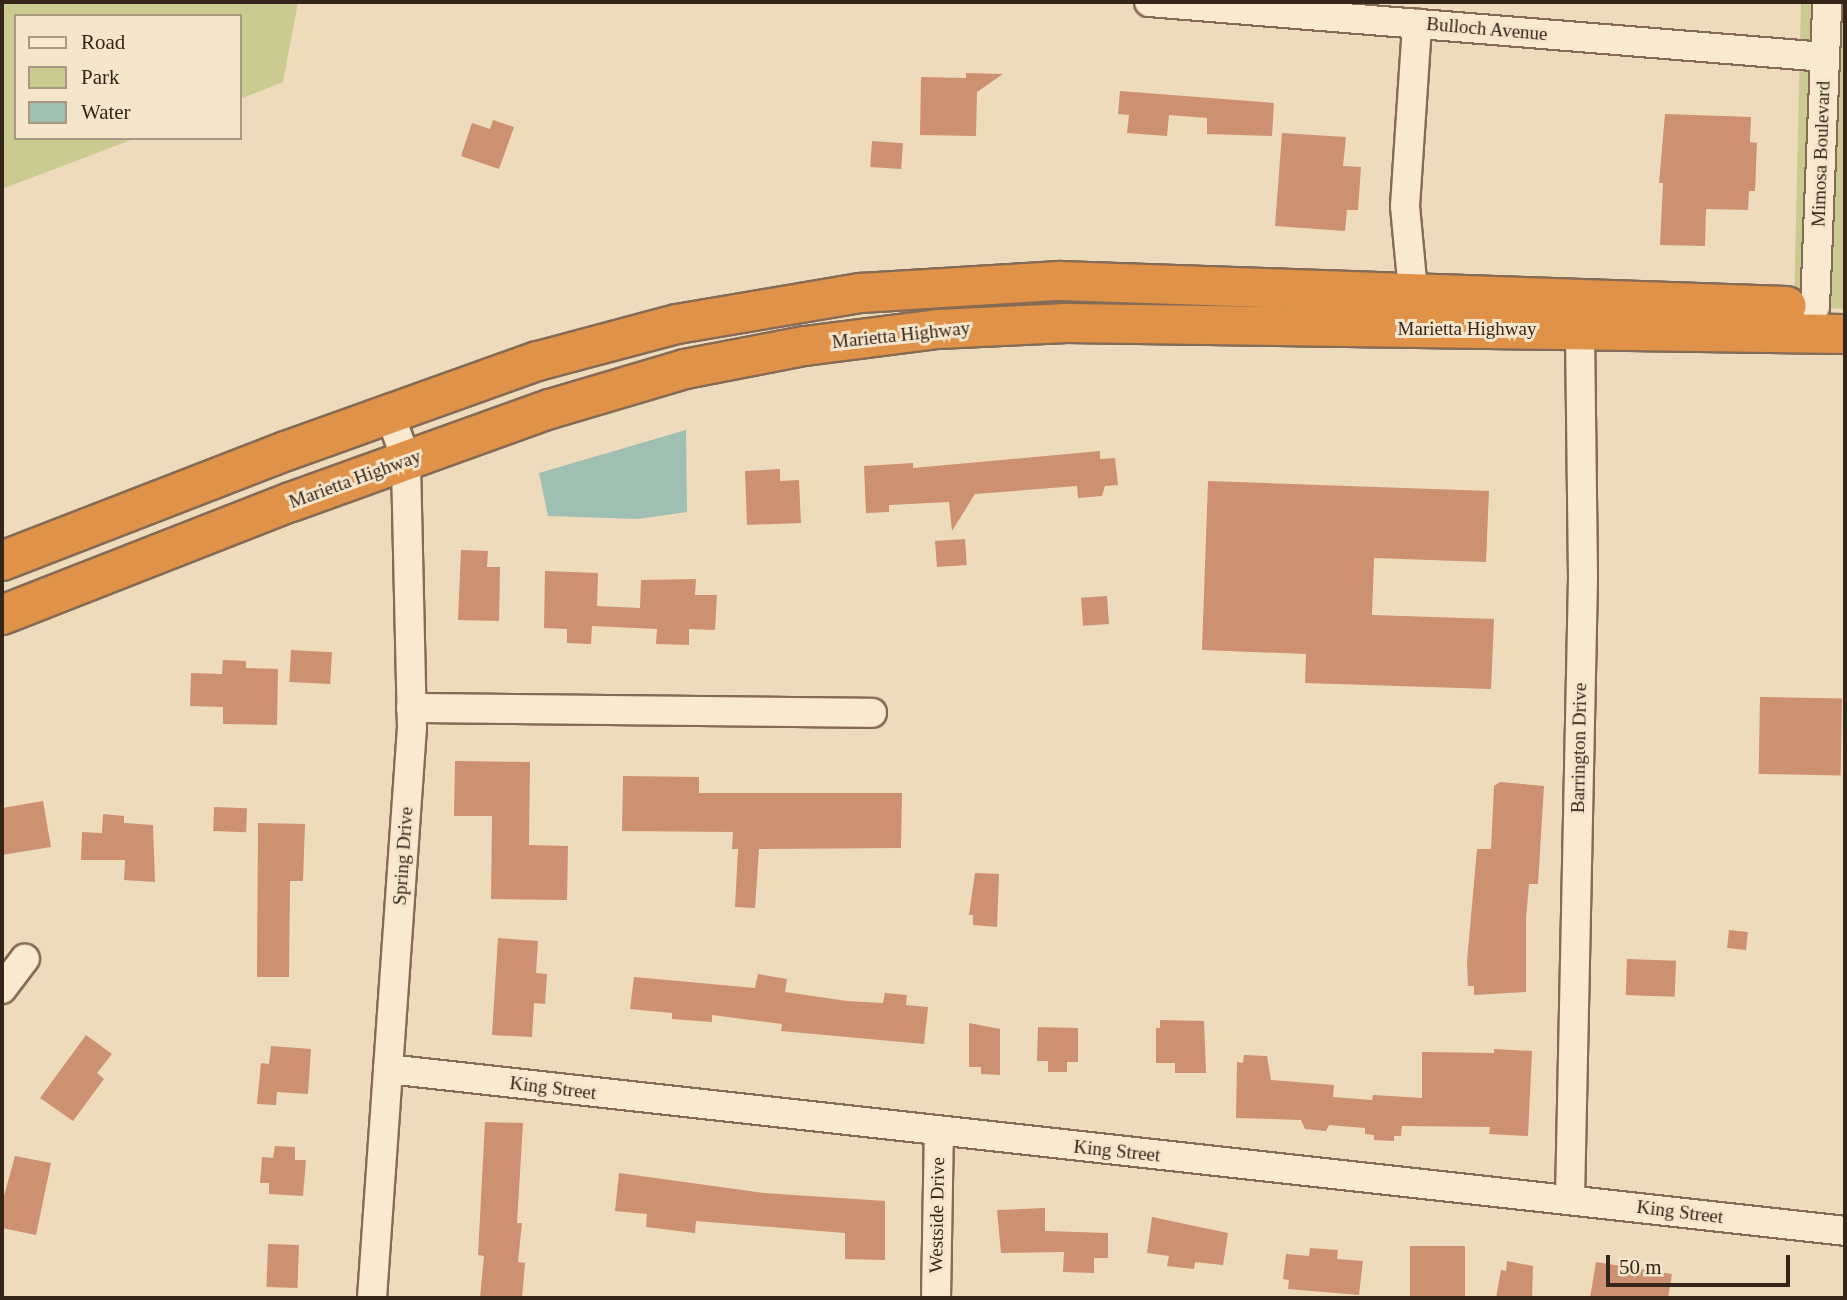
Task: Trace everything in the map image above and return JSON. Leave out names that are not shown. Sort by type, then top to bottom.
[{"type":"highway","name":"Marietta Highway","points":[[2,561],[390,415],[610,340],[759,308],[861,293],[1060,281],[1413,291],[1580,313],[1845,334]]},
{"type":"highway","name":"Marietta Highway","points":[[2,615],[406,459],[550,409],[685,369],[908,332],[1067,323],[1830,308]]},
{"type":"street","name":"Bulloch Avenue","points":[[1149,2],[1825,57]]},
{"type":"street","name":"Mimosa Boulevard","points":[[1827,2],[1825,57],[1830,308]]},
{"type":"street","points":[[1413,291],[1405,206],[1417,23]]},
{"type":"street","name":"Barrington Drive","points":[[1570,1199],[1583,577],[1580,313]]},
{"type":"street","name":"Spring Drive","points":[[372,1298],[411,708],[406,459],[390,415]]},
{"type":"street","points":[[411,708],[872,713]]},
{"type":"street","points":[[2,989],[24,959]]},
{"type":"street","name":"King Street","points":[[388,1069],[1845,1231]]},
{"type":"street","name":"Westside Drive","points":[[936,1298],[939,1132]]},
{"type":"green space","points":[[2,2],[298,2],[283,82],[242,98],[242,14],[14,14],[14,140],[131,140],[2,189]]},
{"type":"green space","points":[[1801,2],[1845,2],[1845,309],[1794,306]]},
{"type":"water","points":[[686,430],[687,512],[638,519],[548,516],[539,473]]},
{"type":"building","points":[[966,73],[1003,74],[977,92],[976,136],[920,135],[921,77],[966,78]]},
{"type":"building","points":[[1120,91],[1274,103],[1272,136],[1207,134],[1207,118],[1169,115],[1167,136],[1127,133],[1129,115],[1118,114]]},
{"type":"building","points":[[1665,114],[1751,117],[1750,142],[1757,143],[1755,191],[1749,191],[1748,210],[1706,209],[1705,246],[1660,245],[1663,183],[1659,183]]},
{"type":"building","points":[[493,120],[514,127],[499,169],[461,156],[472,123],[490,129]]},
{"type":"building","points":[[1282,133],[1346,137],[1343,166],[1361,167],[1358,210],[1347,210],[1345,231],[1275,226]]},
{"type":"building","points":[[872,141],[903,143],[901,169],[870,167]]},
{"type":"building","points":[[1100,451],[1100,459],[1115,458],[1118,485],[1105,486],[1102,496],[1078,498],[1077,486],[975,494],[952,531],[949,502],[889,505],[889,512],[866,513],[864,466],[913,463],[913,468]]},
{"type":"building","points":[[780,469],[780,481],[799,480],[801,523],[747,525],[745,471]]},
{"type":"building","points":[[1208,481],[1489,491],[1486,562],[1374,558],[1372,615],[1494,619],[1491,689],[1305,683],[1306,654],[1202,650]]},
{"type":"building","points":[[965,539],[967,565],[937,567],[935,541]]},
{"type":"building","points":[[461,550],[488,551],[487,567],[500,567],[499,621],[458,620]]},
{"type":"building","points":[[545,571],[598,573],[597,606],[640,608],[641,580],[696,579],[695,595],[717,595],[715,630],[689,629],[689,645],[656,644],[657,629],[592,626],[591,644],[567,643],[567,629],[544,628]]},
{"type":"building","points":[[1107,596],[1109,624],[1083,626],[1081,598]]},
{"type":"building","points":[[291,650],[332,652],[330,684],[289,682]]},
{"type":"building","points":[[223,660],[246,661],[246,668],[278,669],[277,725],[223,724],[223,707],[190,706],[191,673],[222,674]]},
{"type":"building","points":[[1760,697],[1842,698],[1841,775],[1759,774]]},
{"type":"building","points":[[455,761],[530,762],[529,845],[568,846],[567,900],[491,899],[492,816],[454,816]]},
{"type":"building","points":[[623,776],[699,777],[699,793],[902,793],[901,848],[759,849],[755,908],[735,907],[738,849],[732,849],[733,832],[622,831]]},
{"type":"building","points":[[1500,782],[1544,786],[1538,884],[1529,884],[1526,992],[1474,995],[1474,986],[1468,986],[1467,961],[1477,849],[1491,849],[1494,786]]},
{"type":"building","points":[[43,801],[51,847],[2,855],[2,808]]},
{"type":"building","points":[[214,807],[247,808],[246,832],[213,831]]},
{"type":"building","points":[[103,814],[124,816],[124,823],[153,825],[155,882],[124,880],[125,860],[81,860],[82,832],[102,833]]},
{"type":"building","points":[[258,823],[305,824],[303,881],[290,881],[289,977],[257,977]]},
{"type":"building","points":[[975,873],[999,874],[997,927],[973,925],[973,915],[969,915]]},
{"type":"building","points":[[1729,930],[1748,932],[1746,950],[1727,948]]},
{"type":"building","points":[[498,938],[538,941],[536,973],[547,974],[545,1004],[534,1003],[532,1037],[492,1035]]},
{"type":"building","points":[[1627,959],[1676,961],[1675,997],[1626,995]]},
{"type":"building","points":[[758,974],[787,979],[785,992],[847,1001],[883,1003],[885,993],[907,995],[906,1005],[928,1007],[924,1044],[781,1031],[782,1024],[712,1015],[712,1022],[672,1019],[672,1013],[630,1009],[634,977],[755,988]]},
{"type":"building","points":[[1160,1020],[1204,1021],[1206,1073],[1175,1073],[1175,1063],[1156,1063],[1156,1028],[1160,1028]]},
{"type":"building","points":[[969,1023],[1000,1029],[1000,1075],[981,1074],[981,1067],[969,1067]]},
{"type":"building","points":[[1038,1027],[1078,1028],[1078,1062],[1067,1062],[1067,1072],[1048,1072],[1048,1061],[1037,1061]]},
{"type":"building","points":[[86,1035],[112,1054],[97,1073],[104,1079],[73,1121],[40,1098]]},
{"type":"building","points":[[271,1046],[311,1049],[308,1094],[277,1092],[276,1105],[257,1104],[261,1063],[269,1064]]},
{"type":"building","points":[[1494,1049],[1532,1051],[1528,1136],[1489,1134],[1490,1127],[1402,1126],[1401,1136],[1394,1136],[1394,1141],[1374,1140],[1374,1135],[1365,1134],[1365,1128],[1329,1125],[1326,1131],[1305,1129],[1301,1120],[1236,1118],[1237,1062],[1243,1063],[1244,1055],[1267,1056],[1271,1080],[1334,1085],[1333,1097],[1372,1100],[1373,1095],[1422,1098],[1422,1052],[1494,1053]]},
{"type":"building","points":[[485,1122],[523,1123],[517,1223],[522,1223],[518,1262],[525,1263],[522,1298],[480,1298],[484,1256],[478,1255]]},
{"type":"building","points":[[275,1146],[295,1147],[295,1160],[306,1160],[303,1196],[269,1194],[269,1183],[260,1183],[262,1157],[273,1158]]},
{"type":"building","points":[[15,1156],[51,1163],[36,1235],[2,1228],[2,1203]]},
{"type":"building","points":[[619,1173],[764,1193],[885,1201],[885,1260],[845,1259],[845,1233],[696,1221],[695,1233],[646,1227],[647,1214],[615,1211]]},
{"type":"building","points":[[1045,1208],[1045,1231],[1108,1233],[1108,1258],[1094,1258],[1094,1273],[1063,1272],[1064,1252],[1001,1253],[997,1210]]},
{"type":"building","points":[[1152,1217],[1228,1233],[1223,1265],[1195,1262],[1194,1269],[1167,1266],[1169,1256],[1147,1253]]},
{"type":"building","points":[[268,1244],[299,1245],[297,1288],[266,1287]]},
{"type":"building","points":[[1410,1246],[1465,1246],[1465,1298],[1410,1298]]},
{"type":"building","points":[[1310,1248],[1338,1250],[1337,1259],[1363,1261],[1359,1295],[1288,1289],[1289,1280],[1283,1279],[1286,1254],[1309,1256]]},
{"type":"building","points":[[1507,1261],[1533,1266],[1532,1298],[1496,1298],[1501,1270],[1506,1271]]},
{"type":"building","points":[[1596,1262],[1672,1274],[1668,1298],[1590,1298]]}]
